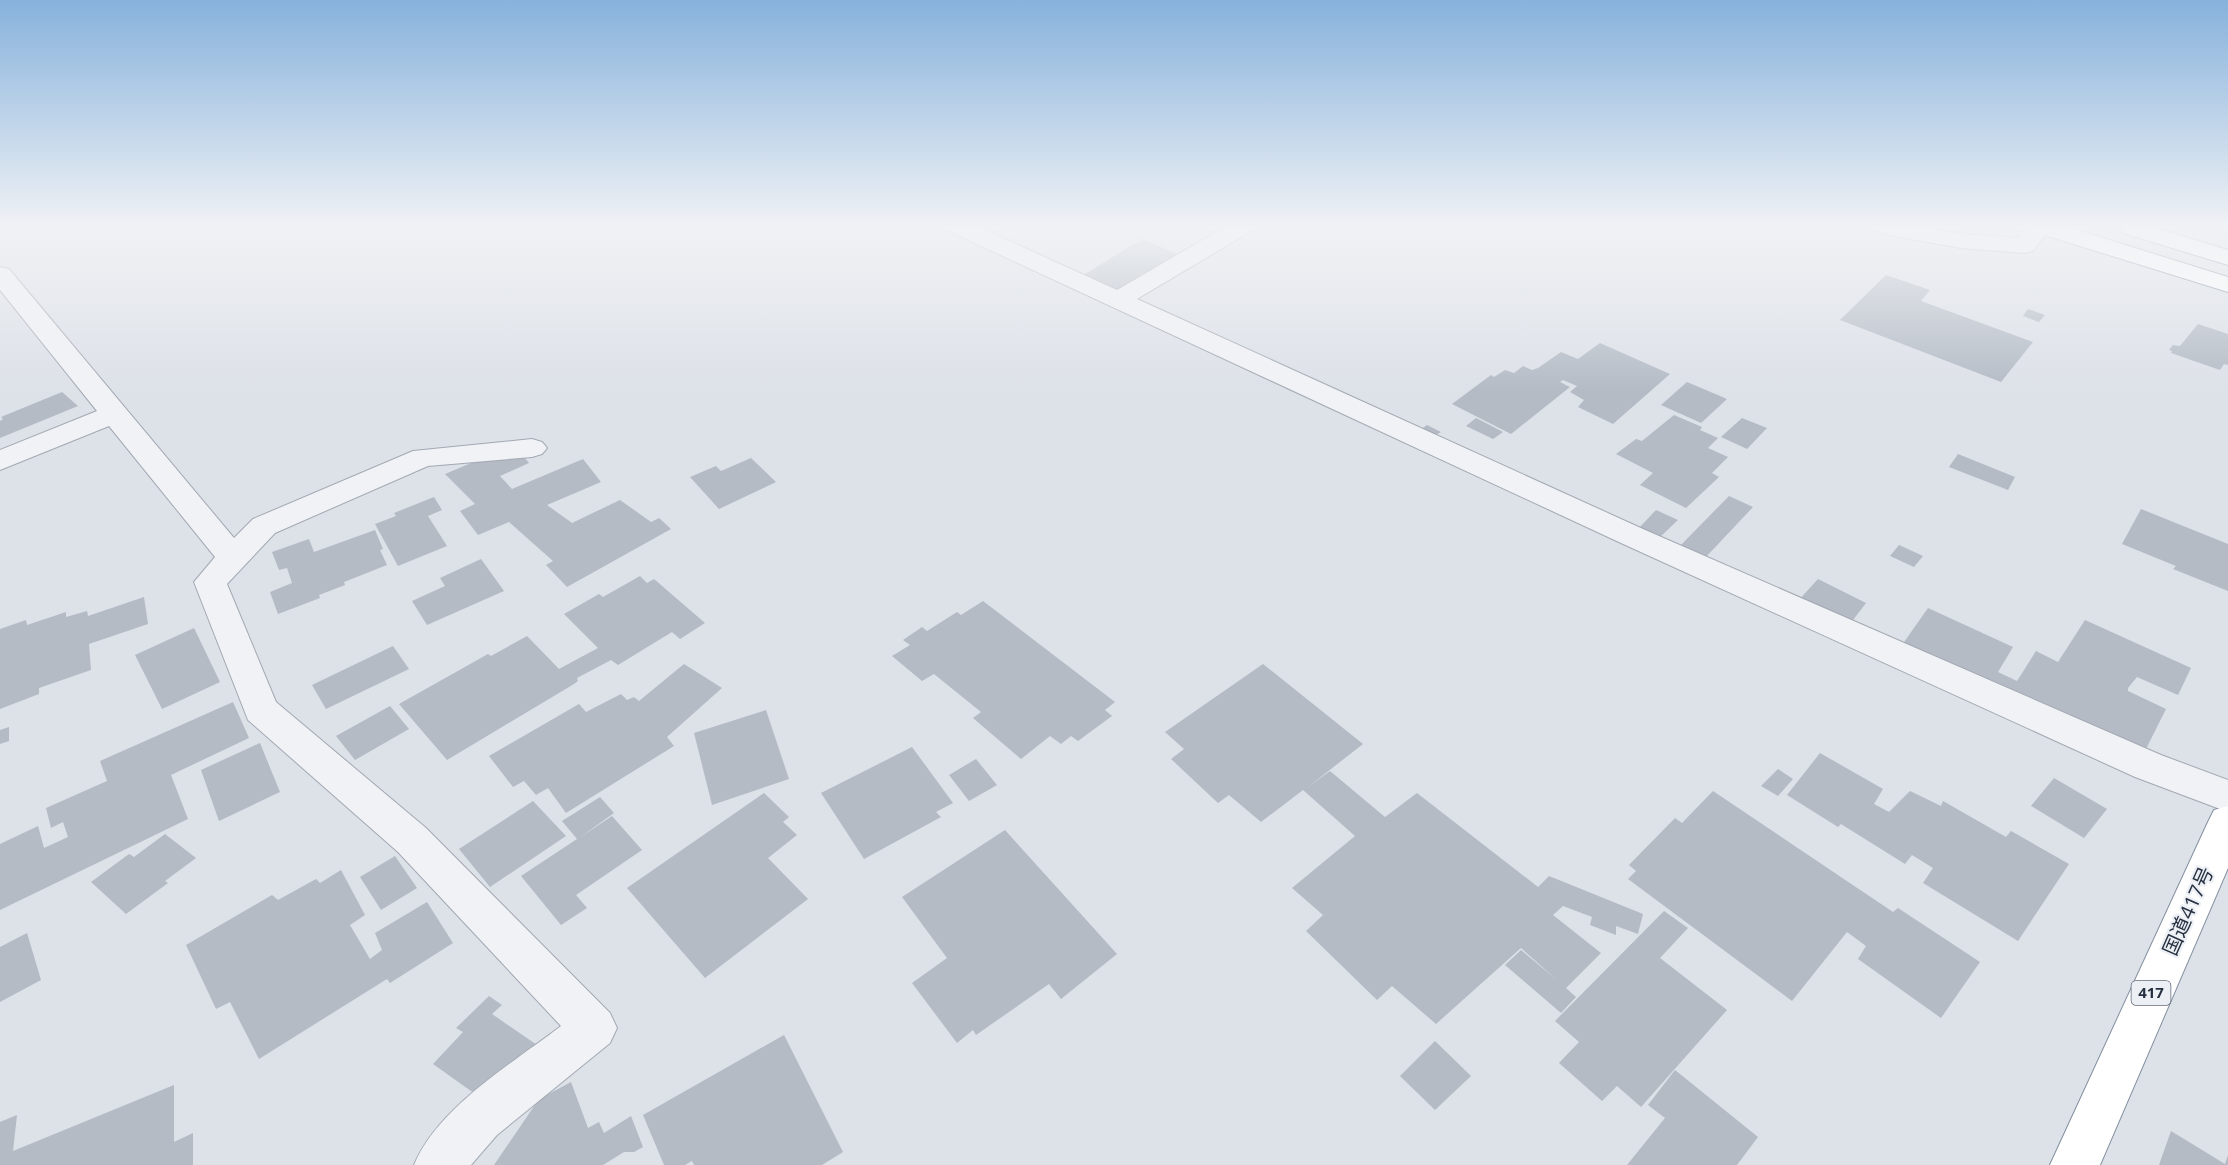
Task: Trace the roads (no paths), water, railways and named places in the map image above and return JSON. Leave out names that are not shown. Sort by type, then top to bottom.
[{"type":"highway","name":"国道417号","points":[[2075,1165],[2228,822]]},
{"type":"street","points":[[7,282],[234,559]]},
{"type":"street","points":[[1082,282],[1643,540],[2148,766],[2228,796]]},
{"type":"street","points":[[1119,299],[1147,282]]},
{"type":"street","points":[[0,461],[114,414]]},
{"type":"street","points":[[439,1165],[480,1118],[594,1028],[412,840],[261,710],[210,582],[264,526],[423,457],[532,448]]}]
